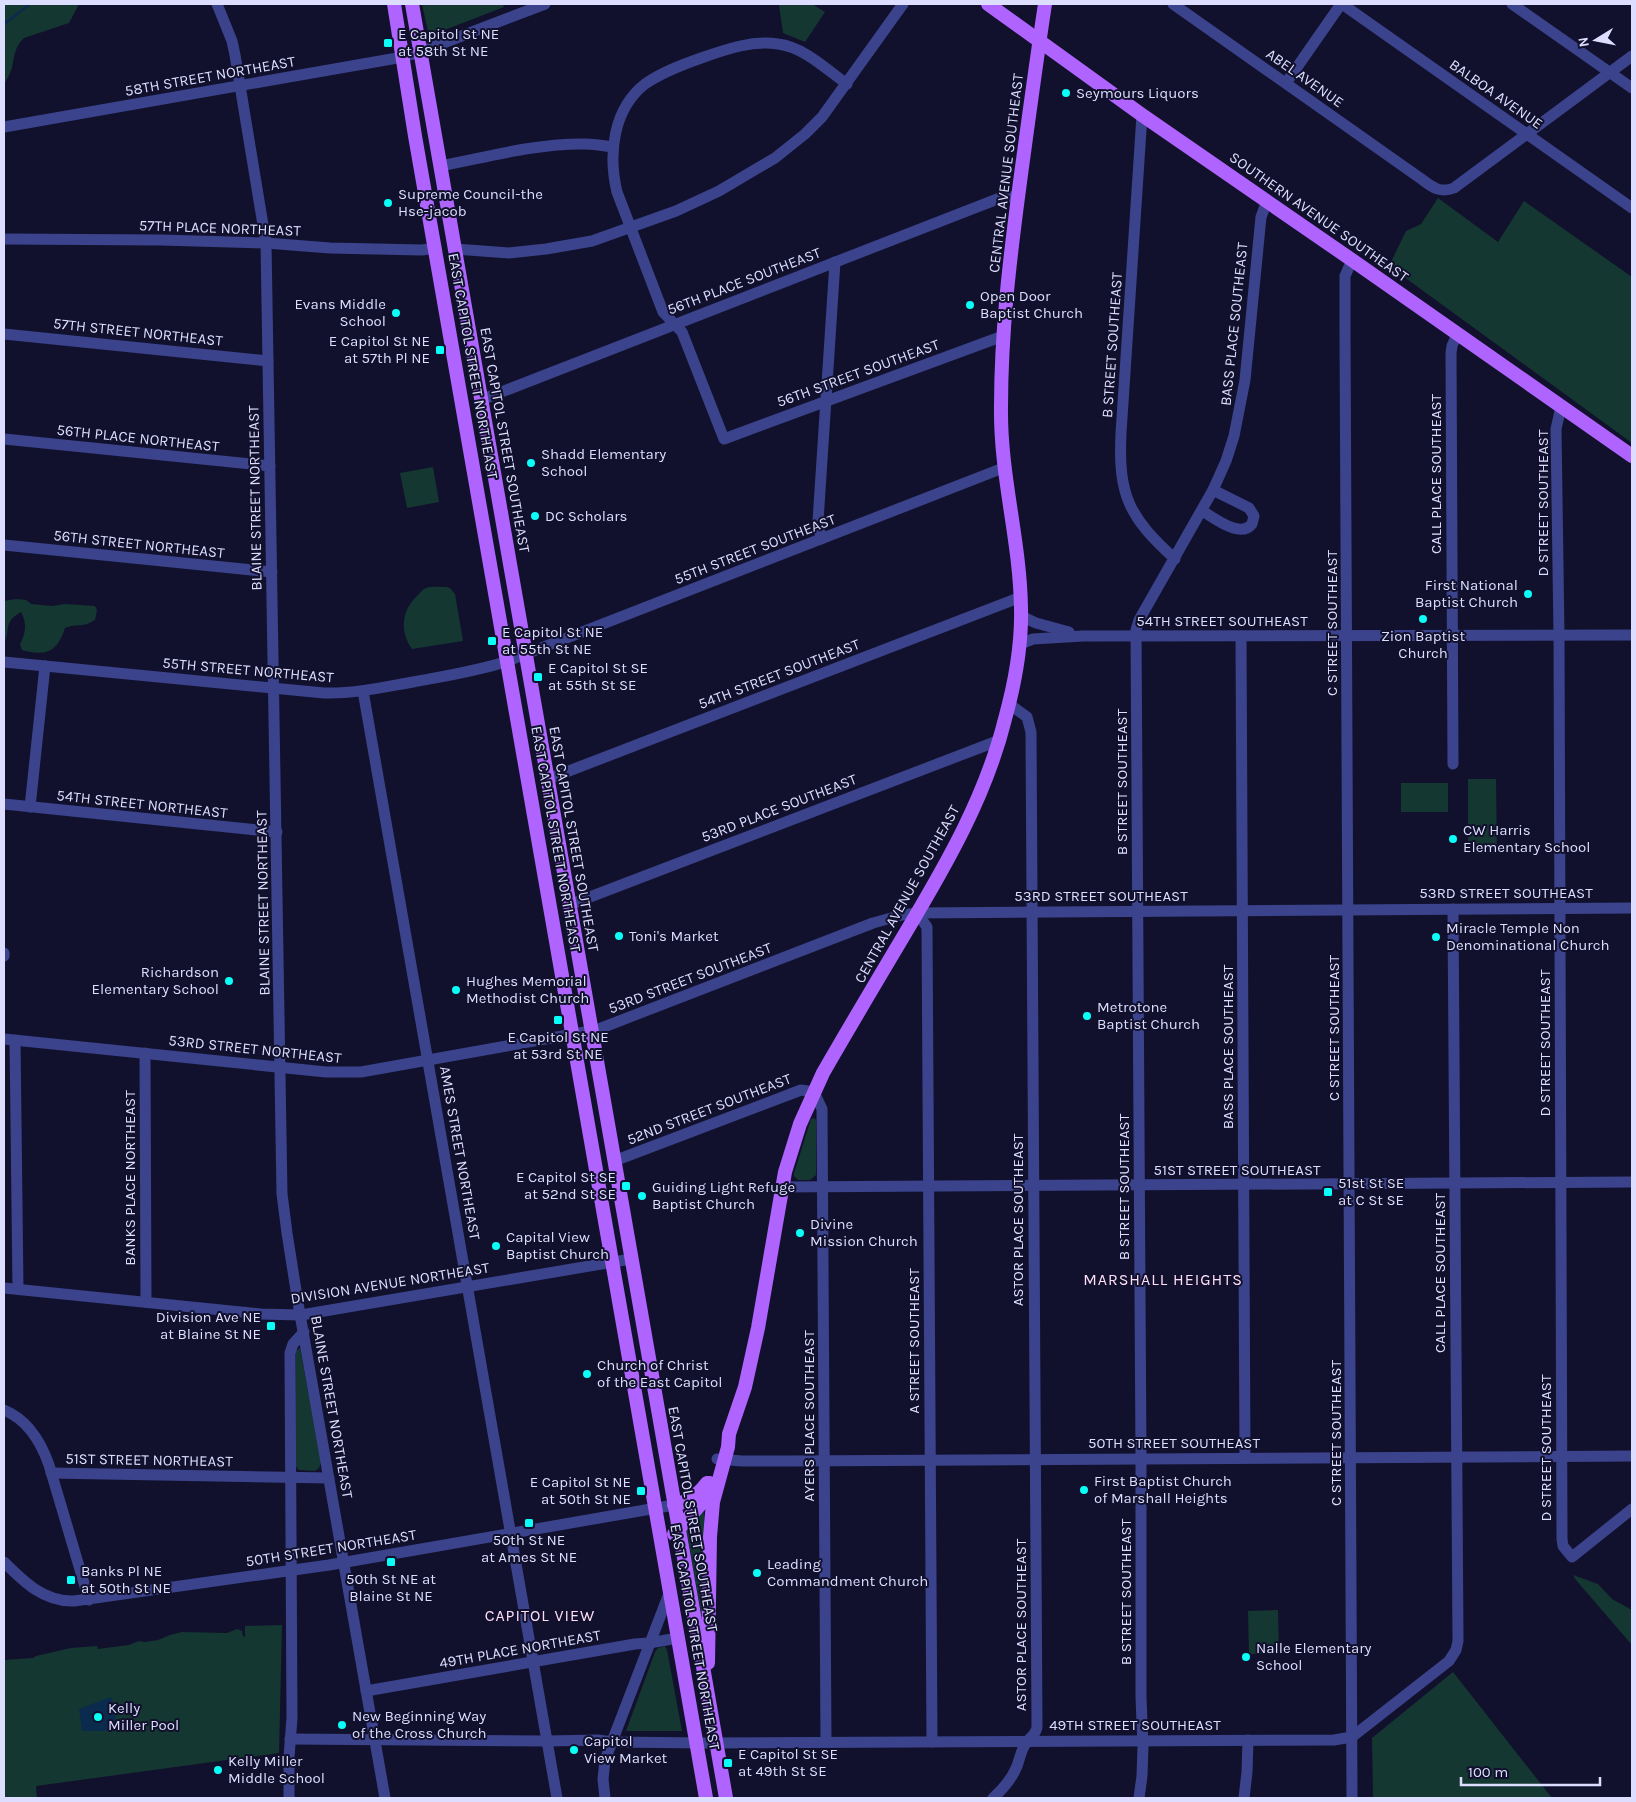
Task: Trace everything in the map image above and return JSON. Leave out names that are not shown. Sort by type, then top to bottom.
[{"type":"main road","name":"EAST CAPITOL STREET NORTHEAST","points":[[394,4],[415,136],[436,248],[517,657],[573,1035],[664,1560],[678,1638],[706,1743],[706,1798]]},
{"type":"main road","name":"EAST CAPITOL STREET SOUTHEAST","points":[[412,4],[481,400],[517,657],[548,779],[706,1686],[706,1743],[726,1798]]},
{"type":"main road","name":"SOUTHERN AVENUE SOUTHEAST","points":[[988,4],[1142,115],[1632,456]]},
{"type":"main road","name":"CENTRAL AVENUE SOUTHEAST","points":[[706,1686],[709,1650],[711,1520],[713,1502],[721,1460],[745,1387],[758,1328],[782,1187],[795,1139],[823,1073],[917,913],[966,825],[1000,740],[1009,704],[1020,644],[1022,616],[1014,540],[1003,468],[1000,408],[1003,336],[1018,196],[1045,4]]},
{"type":"main road","points":[[674,1505],[698,1495],[721,1460]]},
{"type":"main road","points":[[664,1560],[670,1540],[706,1497],[712,1476]]},
{"type":"street","name":"BLAINE STREET NORTHEAST","points":[[217,4],[232,41],[266,243],[282,1194],[300,1315],[385,1798]]},
{"type":"street","name":"58TH STREET NORTHEAST","points":[[4,127],[403,57],[545,4]]},
{"type":"street","points":[[455,249],[509,253],[592,241],[676,211],[719,191],[775,158],[805,134],[822,117],[903,4]]},
{"type":"street","name":"ABEL AVENUE","points":[[1172,4],[1436,190],[1442,191],[1450,190],[1632,56]]},
{"type":"street","points":[[1286,83],[1341,4]]},
{"type":"street","name":"BALBOA AVENUE","points":[[1341,4],[1632,208]]},
{"type":"street","points":[[1512,4],[1632,88]]},
{"type":"street","points":[[674,324],[663,312],[630,228],[614,180],[613,147],[619,119],[625,107],[644,86],[673,69],[727,49],[765,43],[786,46],[801,52],[847,84]]},
{"type":"street","name":"B STREET SOUTHEAST","points":[[1142,115],[1121,433],[1121,472],[1127,500],[1135,516],[1149,535],[1175,559]]},
{"type":"street","points":[[440,166],[533,149],[569,145],[587,144],[613,147]]},
{"type":"street","name":"56TH PLACE SOUTHEAST","points":[[481,400],[1000,198],[1018,196]]},
{"type":"street","name":"BASS PLACE SOUTHEAST","points":[[1136,636],[1139,620],[1213,490],[1226,462],[1234,436],[1242,399],[1261,217],[1267,201]]},
{"type":"street","name":"57TH PLACE NORTHEAST","points":[[4,239],[161,240],[266,243],[330,248],[422,250],[436,248]]},
{"type":"street","name":"C STREET SOUTHEAST","points":[[1352,260],[1345,276],[1352,1458],[1352,1798]]},
{"type":"street","points":[[821,540],[818,521],[835,262]]},
{"type":"street","name":"56TH STREET SOUTHEAST","points":[[674,324],[682,332],[724,439],[1003,336]]},
{"type":"street","name":"57TH STREET NORTHEAST","points":[[4,334],[268,362]]},
{"type":"street","name":"CALL PLACE SOUTHEAST","points":[[1453,764],[1451,353],[1457,334]]},
{"type":"street","name":"D STREET SOUTHEAST","points":[[1561,407],[1556,429],[1559,635],[1562,1539],[1564,1546],[1572,1557],[1632,1509]]},
{"type":"street","name":"56TH PLACE NORTHEAST","points":[[4,439],[270,466]]},
{"type":"street","name":"55TH STREET SOUTHEAST","points":[[517,657],[1003,468]]},
{"type":"street","points":[[1202,511],[1240,530],[1249,528],[1252,524],[1254,516],[1249,508],[1213,490]]},
{"type":"street","name":"56TH STREET NORTHEAST","points":[[4,545],[272,572]]},
{"type":"street","name":"54TH STREET SOUTHEAST","points":[[548,779],[1021,597]]},
{"type":"street","name":"54TH STREET SOUTHEAST","points":[[1022,616],[1054,629],[1083,636]]},
{"type":"street","name":"54TH STREET SOUTHEAST","points":[[1020,644],[1032,639],[1083,636],[1632,634]]},
{"type":"street","name":"B STREET SOUTHEAST","points":[[1136,636],[1142,1459],[1142,1776],[1139,1798]]},
{"type":"street","name":"BASS PLACE SOUTHEAST","points":[[1241,636],[1245,1458]]},
{"type":"street","name":"55TH STREET NORTHEAST","points":[[4,662],[324,694],[342,694],[432,678],[517,657]]},
{"type":"street","points":[[30,807],[45,666]]},
{"type":"street","name":"AMES STREET NORTHEAST","points":[[364,691],[557,1798]]},
{"type":"street","name":"ASTOR PLACE SOUTHEAST","points":[[993,1798],[1004,1788],[1027,1741],[1035,1733],[1037,1727],[1031,728],[1027,717],[1009,704]]},
{"type":"street","name":"53RD PLACE SOUTHEAST","points":[[569,905],[1000,740]]},
{"type":"street","name":"54TH STREET NORTHEAST","points":[[4,804],[277,832]]},
{"type":"street","name":"53RD STREET SOUTHEAST","points":[[591,1031],[873,923],[917,913],[1632,908]]},
{"type":"street","name":"CALL PLACE SOUTHEAST","points":[[1352,1737],[1449,1661],[1456,1650],[1458,1637],[1453,909]]},
{"type":"street","name":"A STREET SOUTHEAST","points":[[917,913],[927,927],[932,1742]]},
{"type":"street","name":"53RD STREET NORTHEAST","points":[[9,1040],[281,1068],[350,1073],[591,1031]]},
{"type":"street","points":[[9,1040],[18,1289]]},
{"type":"street","name":"BANKS PLACE NORTHEAST","points":[[145,1053],[146,1302]]},
{"type":"street","name":"52ND STREET SOUTHEAST","points":[[614,1160],[788,1094],[803,1089],[814,1092]]},
{"type":"street","name":"AYERS PLACE SOUTHEAST","points":[[814,1092],[822,1115],[826,1742]]},
{"type":"street","name":"51ST STREET SOUTHEAST","points":[[782,1187],[1632,1182]]},
{"type":"street","name":"DIVISION AVENUE NORTHEAST","points":[[4,1288],[261,1314],[300,1315],[631,1259]]},
{"type":"street","points":[[290,1798],[289,1757],[292,1718],[290,1353],[293,1344],[304,1332]]},
{"type":"street","name":"51ST STREET NORTHEAST","points":[[4,1410],[21,1420],[31,1430],[43,1451],[51,1473],[329,1478]]},
{"type":"street","name":"50TH STREET SOUTHEAST","points":[[721,1460],[1632,1456]]},
{"type":"street","points":[[51,1473],[89,1600]]},
{"type":"street","name":"50TH STREET NORTHEAST","points":[[4,1562],[27,1584],[47,1596],[70,1601],[89,1600],[344,1563],[674,1505]]},
{"type":"street","points":[[605,1798],[603,1770],[605,1760],[670,1592]]},
{"type":"street","name":"49TH PLACE NORTHEAST","points":[[366,1691],[678,1638]]},
{"type":"street","name":"49TH STREET SOUTHEAST","points":[[290,1739],[598,1740],[612,1742],[706,1743],[1338,1740],[1352,1737]]},
{"type":"street","points":[[1244,1798],[1248,1740]]},
{"type":"green space","points":[[4,4],[79,4],[69,23],[24,38],[21,41],[15,52],[11,70],[4,84]]},
{"type":"green space","points":[[422,4],[503,4],[504,7],[429,36]]},
{"type":"green space","points":[[812,4],[825,12],[805,42],[783,33],[779,5]]},
{"type":"green space","points":[[1438,198],[1498,242],[1524,201],[1632,277],[1632,443],[1389,266],[1406,231],[1421,224]]},
{"type":"green space","points":[[433,467],[439,502],[407,508],[400,473]]},
{"type":"green space","points":[[428,587],[450,588],[455,594],[463,641],[412,649],[405,636],[404,629],[405,615],[408,608],[422,591]]},
{"type":"green space","points":[[26,600],[31,604],[52,606],[65,604],[95,606],[97,610],[95,620],[87,624],[65,628],[59,642],[50,650],[38,653],[22,650],[20,644],[25,632],[25,624],[21,612],[12,619],[4,643],[4,601]]},
{"type":"green space","points":[[1468,779],[1496,779],[1497,854],[1468,853]]},
{"type":"green space","points":[[1401,783],[1448,783],[1448,812],[1401,812]]},
{"type":"green space","points":[[814,1118],[816,1120],[816,1175],[810,1180],[798,1180],[794,1173],[811,1119]]},
{"type":"green space","points":[[300,1348],[321,1463],[315,1471],[299,1470],[295,1465],[296,1351]]},
{"type":"green space","points":[[703,1509],[706,1528],[703,1624],[686,1527]]},
{"type":"green space","points":[[1573,1575],[1598,1584],[1612,1599],[1632,1610],[1632,1645],[1576,1580]]},
{"type":"green space","points":[[1278,1610],[1279,1654],[1249,1654],[1248,1611]]},
{"type":"green space","points":[[282,1625],[279,1753],[36,1786],[37,1798],[4,1798],[4,1660],[33,1658],[71,1648],[97,1646],[98,1649],[129,1645],[139,1641],[158,1640],[182,1632],[227,1633],[237,1629],[242,1631],[245,1637],[245,1626]]},
{"type":"green space","points":[[665,1646],[682,1731],[626,1731],[655,1652],[658,1648]]},
{"type":"green space","points":[[1453,1672],[1552,1798],[1373,1798],[1372,1738]]},
{"type":"water","name":"Kelly Miller Pool","points":[[111,1697],[115,1714],[115,1731],[82,1731],[79,1709]]},
{"type":"waterway","points":[[4,24],[30,4]]},
{"type":"place","name":"E Capitol St NE at 58th St NE","points":[[388,43]]},
{"type":"place","name":"Seymours Liquors","points":[[1066,93]]},
{"type":"place","name":"Supreme Council-the Hse-jacob","points":[[388,203]]},
{"type":"place","name":"Open Door Baptist Church","points":[[970,305]]},
{"type":"place","name":"Evans Middle School","points":[[396,313]]},
{"type":"place","name":"E Capitol St NE at 57th Pl NE","points":[[440,350]]},
{"type":"place","name":"Shadd Elementary School","points":[[531,463]]},
{"type":"place","name":"DC Scholars","points":[[535,516]]},
{"type":"place","name":"First National Baptist Church","points":[[1528,594]]},
{"type":"place","name":"Zion Baptist Church","points":[[1423,619]]},
{"type":"place","name":"E Capitol St NE at 55th St NE","points":[[492,641]]},
{"type":"place","name":"E Capitol St SE at 55th St SE","points":[[538,677]]},
{"type":"place","name":"CW Harris Elementary School","points":[[1453,839]]},
{"type":"place","name":"Toni's Market","points":[[619,936]]},
{"type":"place","name":"Miracle Temple Non Denominational Church","points":[[1436,937]]},
{"type":"place","name":"Richardson Elementary School","points":[[229,981]]},
{"type":"place","name":"Hughes Memorial Methodist Church","points":[[456,990]]},
{"type":"place","name":"Metrotone Baptist Church","points":[[1087,1016]]},
{"type":"place","name":"E Capitol St NE at 53rd St NE","points":[[558,1020]]},
{"type":"place","name":"E Capitol St SE at 52nd St SE","points":[[626,1186]]},
{"type":"place","name":"51st St SE at C St SE","points":[[1328,1192]]},
{"type":"place","name":"Guiding Light Refuge Baptist Church","points":[[642,1196]]},
{"type":"place","name":"Divine Mission Church","points":[[800,1233]]},
{"type":"place","name":"Capital View Baptist Church","points":[[496,1246]]},
{"type":"place","name":"Division Ave NE at Blaine St NE","points":[[271,1326]]},
{"type":"place","name":"Church of Christ of the East Capitol","points":[[587,1374]]},
{"type":"place","name":"First Baptist Church of Marshall Heights","points":[[1084,1490]]},
{"type":"place","name":"E Capitol St NE at 50th St NE","points":[[641,1491]]},
{"type":"place","name":"50th St NE at Ames St NE","points":[[529,1523]]},
{"type":"place","name":"50th St NE at Blaine St NE","points":[[391,1562]]},
{"type":"place","name":"Leading Commandment Church","points":[[757,1573]]},
{"type":"place","name":"Banks Pl NE at 50th St NE","points":[[71,1580]]},
{"type":"place","name":"Nalle Elementary School","points":[[1246,1657]]},
{"type":"place","name":"Kelly Miller Pool","points":[[98,1717]]},
{"type":"place","name":"New Beginning Way of the Cross Church","points":[[342,1725]]},
{"type":"place","name":"Capitol View Market","points":[[574,1750]]},
{"type":"place","name":"E Capitol St SE at 49th St SE","points":[[728,1763]]},
{"type":"place","name":"Kelly Miller Middle School","points":[[218,1770]]},
{"type":"district","name":"MARSHALL HEIGHTS","points":[[1163,1279]]},
{"type":"district","name":"CAPITOL VIEW","points":[[540,1615]]}]
